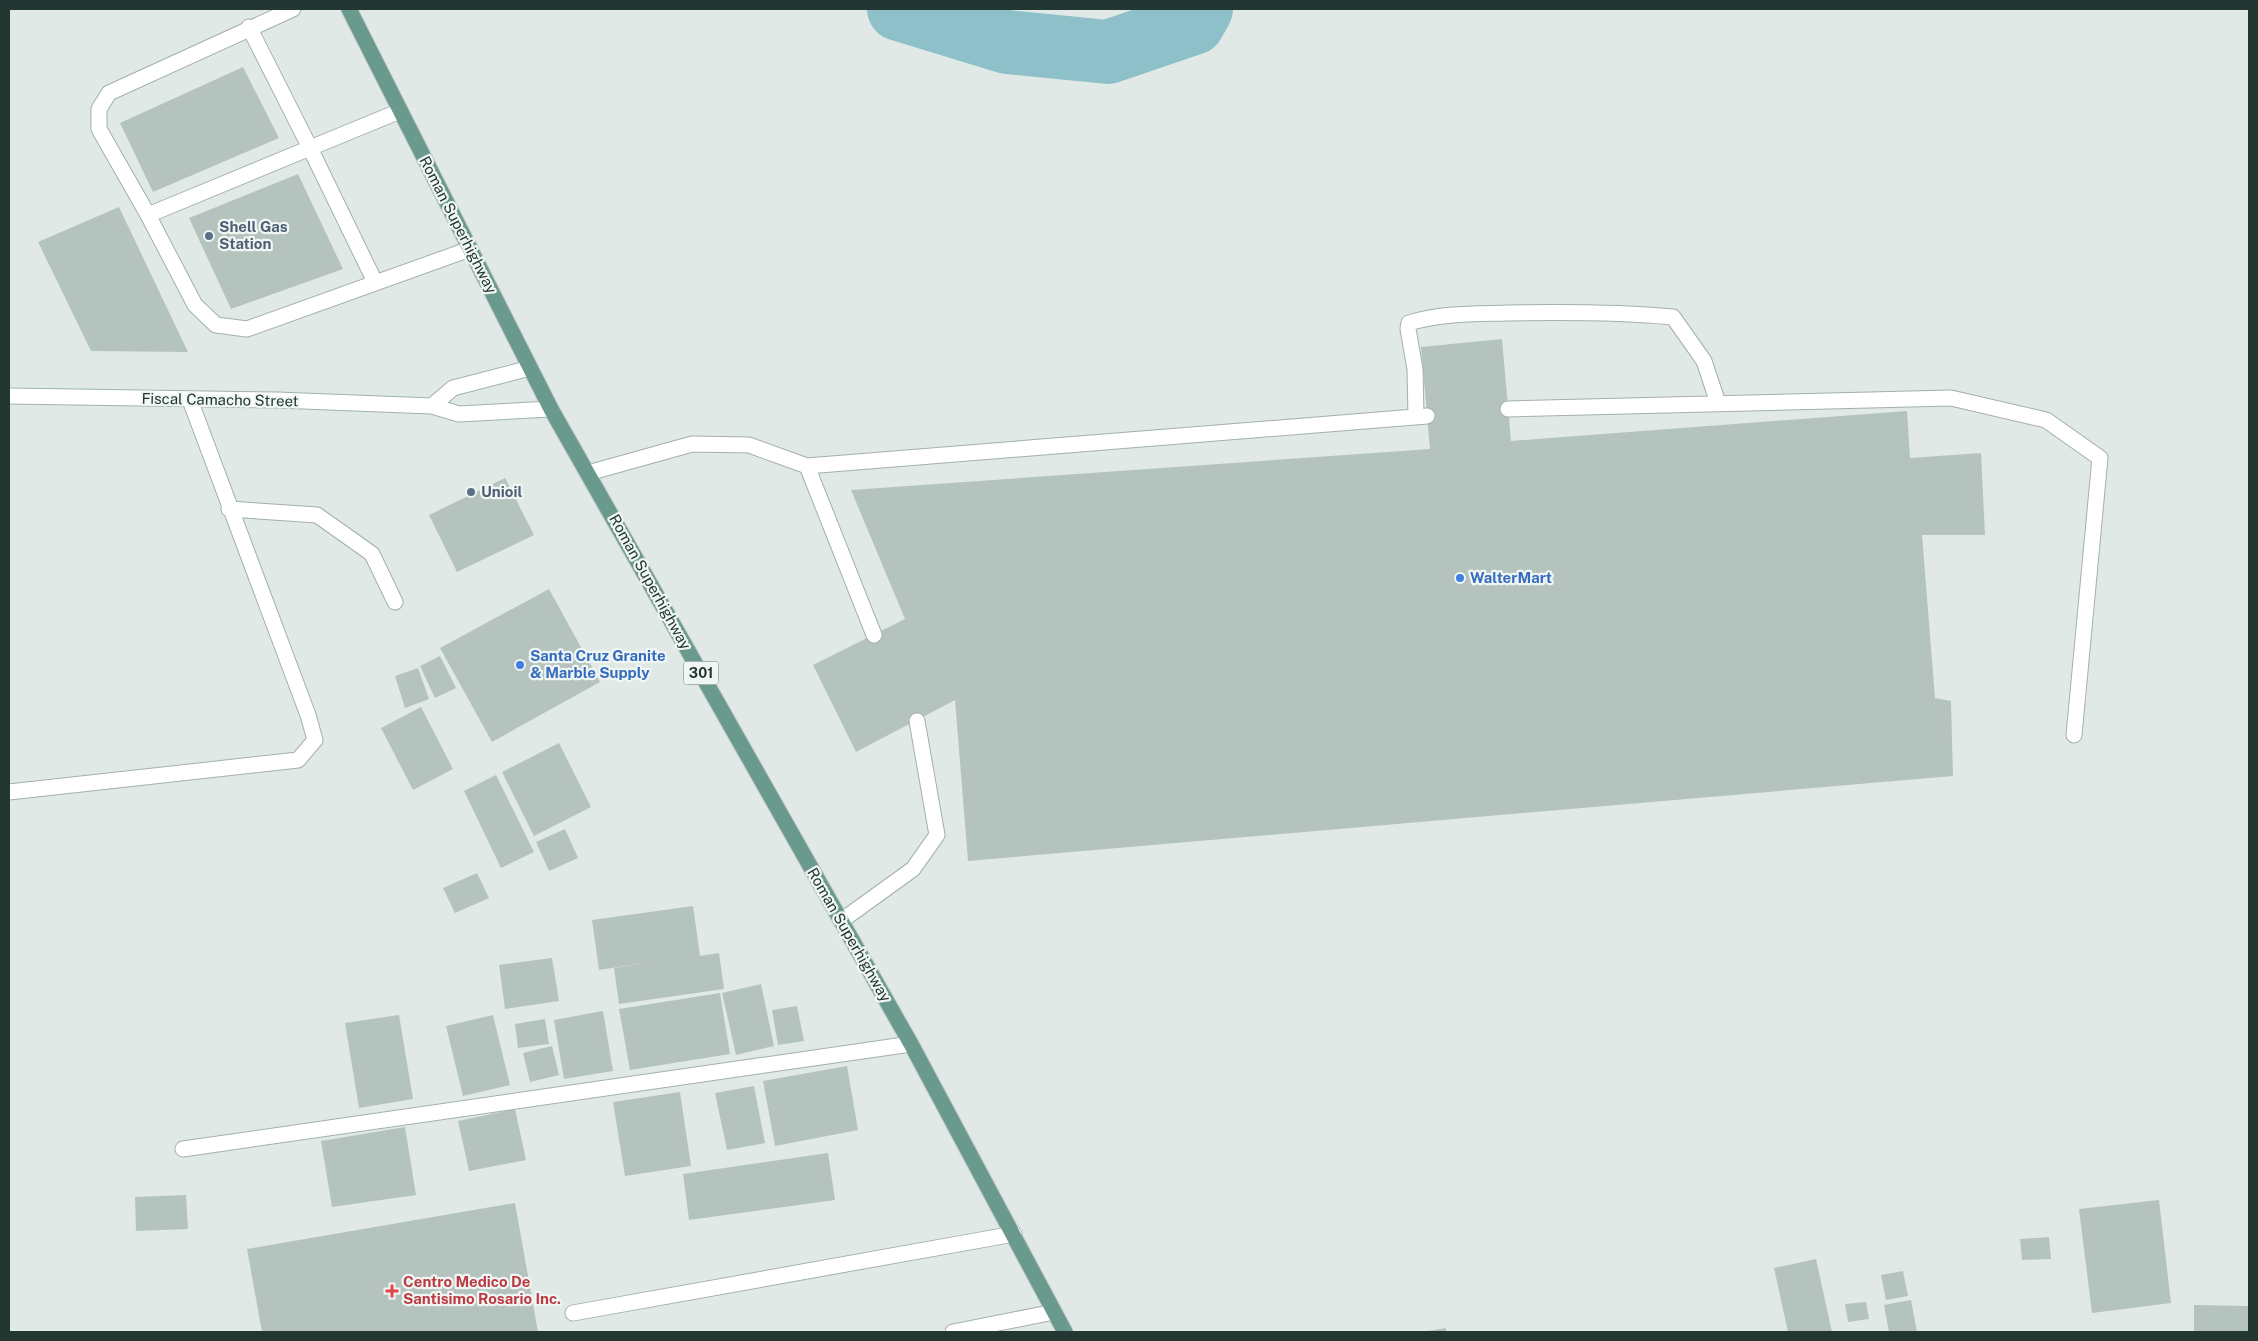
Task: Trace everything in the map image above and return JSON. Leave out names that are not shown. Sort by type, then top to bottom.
[{"type":"main road","name":"Roman Superhighway","points":[[349,9],[551,409],[911,1044],[1065,1332]]},
{"type":"street","points":[[294,9],[109,92],[99,109],[99,129],[148,215],[195,305],[216,325],[247,329],[470,248]]},
{"type":"street","points":[[250,28],[375,282]]},
{"type":"street","points":[[148,215],[400,111]]},
{"type":"street","points":[[588,473],[692,444],[749,445],[807,466],[1421,416],[1408,329],[1409,323],[1421,319],[1477,314],[1634,313],[1673,317],[1704,361],[1718,403]]},
{"type":"street","points":[[432,406],[453,388],[530,368]]},
{"type":"street","name":"Fiscal Camacho Street","points":[[9,396],[432,406],[459,414],[551,409]]},
{"type":"street","points":[[1508,408],[1951,398],[2046,420],[2100,458],[2074,735]]},
{"type":"street","points":[[9,792],[298,760],[315,740],[308,715],[229,509],[190,400]]},
{"type":"street","points":[[807,466],[874,635]]},
{"type":"street","points":[[229,509],[317,515],[372,554],[395,602]]},
{"type":"street","points":[[842,921],[914,869],[937,835],[917,721]]},
{"type":"street","points":[[183,1149],[911,1044]]},
{"type":"street","points":[[573,1313],[1014,1234]]},
{"type":"street","points":[[953,1332],[1054,1312]]},
{"type":"building","points":[[243,67],[279,138],[153,192],[120,123]]},
{"type":"building","points":[[298,174],[343,269],[231,309],[189,218]]},
{"type":"building","points":[[119,207],[188,352],[91,351],[38,242]]},
{"type":"building","points":[[1502,339],[1511,441],[1907,411],[1910,458],[1981,453],[1985,535],[1922,535],[1935,698],[1951,701],[1953,776],[968,861],[955,700],[856,752],[813,665],[905,619],[851,490],[1430,449],[1421,347]]},
{"type":"building","points":[[505,478],[534,535],[457,572],[429,515]]},
{"type":"building","name":"Santa Cruz Granite & Marble Supply","points":[[549,589],[600,682],[492,742],[440,648]]},
{"type":"building","points":[[440,656],[456,688],[435,698],[420,666]]},
{"type":"building","points":[[418,668],[429,699],[405,708],[395,676]]},
{"type":"building","points":[[421,707],[453,769],[413,790],[381,728]]},
{"type":"building","points":[[559,743],[591,807],[534,836],[502,772]]},
{"type":"building","points":[[496,775],[534,852],[501,868],[464,791]]},
{"type":"building","points":[[565,829],[578,858],[549,871],[536,842]]},
{"type":"building","points":[[477,873],[489,898],[455,913],[443,888]]},
{"type":"building","points":[[693,906],[700,956],[719,953],[724,989],[619,1004],[614,968],[651,962],[599,970],[592,920]]},
{"type":"building","points":[[552,958],[559,1001],[505,1009],[499,965]]},
{"type":"building","points":[[761,984],[774,1046],[736,1055],[722,993]]},
{"type":"building","points":[[720,993],[730,1054],[630,1070],[619,1009]]},
{"type":"building","points":[[797,1006],[804,1041],[778,1045],[772,1010]]},
{"type":"building","points":[[603,1011],[613,1071],[564,1079],[554,1020]]},
{"type":"building","points":[[399,1015],[413,1099],[359,1108],[345,1023]]},
{"type":"building","points":[[493,1015],[510,1085],[463,1096],[446,1026]]},
{"type":"building","points":[[545,1019],[549,1044],[518,1048],[515,1024]]},
{"type":"building","points":[[552,1046],[559,1075],[530,1082],[523,1053]]},
{"type":"building","points":[[847,1066],[858,1130],[775,1146],[763,1081]]},
{"type":"building","points":[[754,1086],[765,1143],[727,1150],[715,1093]]},
{"type":"building","points":[[680,1092],[691,1166],[625,1176],[613,1102]]},
{"type":"building","points":[[515,1109],[526,1160],[469,1171],[458,1121]]},
{"type":"building","points":[[405,1127],[416,1195],[332,1207],[321,1141]]},
{"type":"building","points":[[828,1153],[835,1200],[689,1220],[683,1174]]},
{"type":"building","points":[[186,1195],[188,1229],[136,1231],[135,1197]]},
{"type":"building","points":[[2159,1200],[2171,1303],[2092,1313],[2079,1209]]},
{"type":"building","name":"Centro Medico De Santisimo Rosario Inc.","points":[[515,1203],[538,1332],[262,1332],[247,1249]]},
{"type":"building","points":[[2049,1237],[2051,1259],[2022,1260],[2020,1239]]},
{"type":"building","points":[[1816,1259],[1832,1332],[1788,1332],[1774,1268]]},
{"type":"building","points":[[1903,1271],[1908,1296],[1886,1300],[1881,1275]]},
{"type":"building","points":[[1911,1300],[1917,1332],[1889,1332],[1884,1305]]},
{"type":"building","points":[[1866,1302],[1869,1319],[1848,1322],[1845,1304]]},
{"type":"building","points":[[2194,1305],[2249,1306],[2249,1332],[2194,1332]]},
{"type":"building","points":[[1446,1328],[1446,1332],[1428,1332],[1428,1331]]},
{"type":"waterway","points":[[899,9],[1007,42],[1108,52],[1193,23],[1201,9]]},
{"type":"place","name":"Shell Gas Station","points":[[209,236]]},
{"type":"place","name":"Unioil","points":[[471,492]]},
{"type":"place","name":"WalterMart","points":[[1460,578]]},
{"type":"place","name":"Santa Cruz Granite & Marble Supply","points":[[520,665]]},
{"type":"place","name":"Centro Medico De Santisimo Rosario Inc.","points":[[392,1291]]}]
